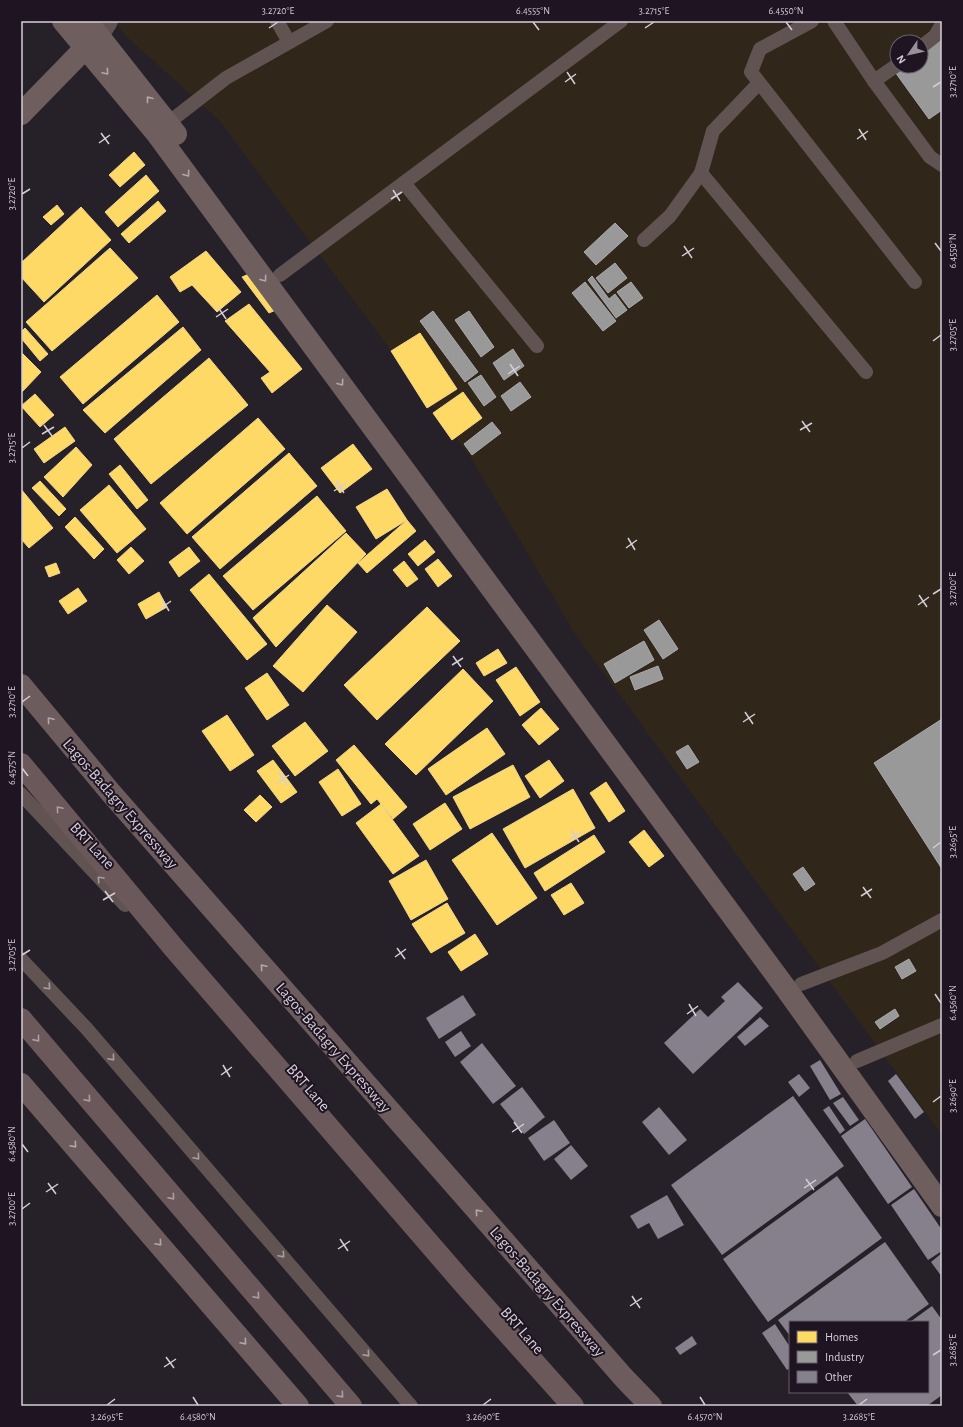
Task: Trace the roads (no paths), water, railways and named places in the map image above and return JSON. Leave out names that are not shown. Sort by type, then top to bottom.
[{"type":"highway","points":[[21,764],[183,959],[454,1273],[573,1406]]},
{"type":"highway","points":[[21,1019],[351,1406]]},
{"type":"main road","points":[[63,21],[94,31],[168,123],[801,984],[942,1180]]},
{"type":"main road","points":[[21,114],[94,31]]},
{"type":"main road","points":[[94,31],[158,134],[788,990],[942,1206]]},
{"type":"main road","name":"Lagos-Badagry Expressway","points":[[21,685],[116,799],[614,1366],[651,1406]]},
{"type":"main road","points":[[21,1084],[298,1406]]},
{"type":"lane","points":[[277,21],[289,42]]},
{"type":"lane","points":[[168,123],[226,78],[327,21]]},
{"type":"lane","points":[[280,275],[621,21]]},
{"type":"lane","points":[[812,21],[760,49],[751,72],[915,282]]},
{"type":"lane","points":[[834,21],[874,81],[930,157],[942,165]]},
{"type":"lane","points":[[929,41],[935,36],[942,24]]},
{"type":"lane","points":[[874,81],[889,71]]},
{"type":"lane","points":[[644,240],[670,216],[701,173],[713,131],[759,83]]},
{"type":"lane","points":[[701,173],[866,372]]},
{"type":"lane","points":[[404,183],[537,346]]},
{"type":"lane","name":"BRT Lane","points":[[21,794],[166,948],[568,1406]]},
{"type":"lane","points":[[801,984],[882,953],[942,920]]},
{"type":"lane","points":[[21,959],[86,1029],[412,1406]]},
{"type":"lane","points":[[857,1062],[942,1025]]}]
